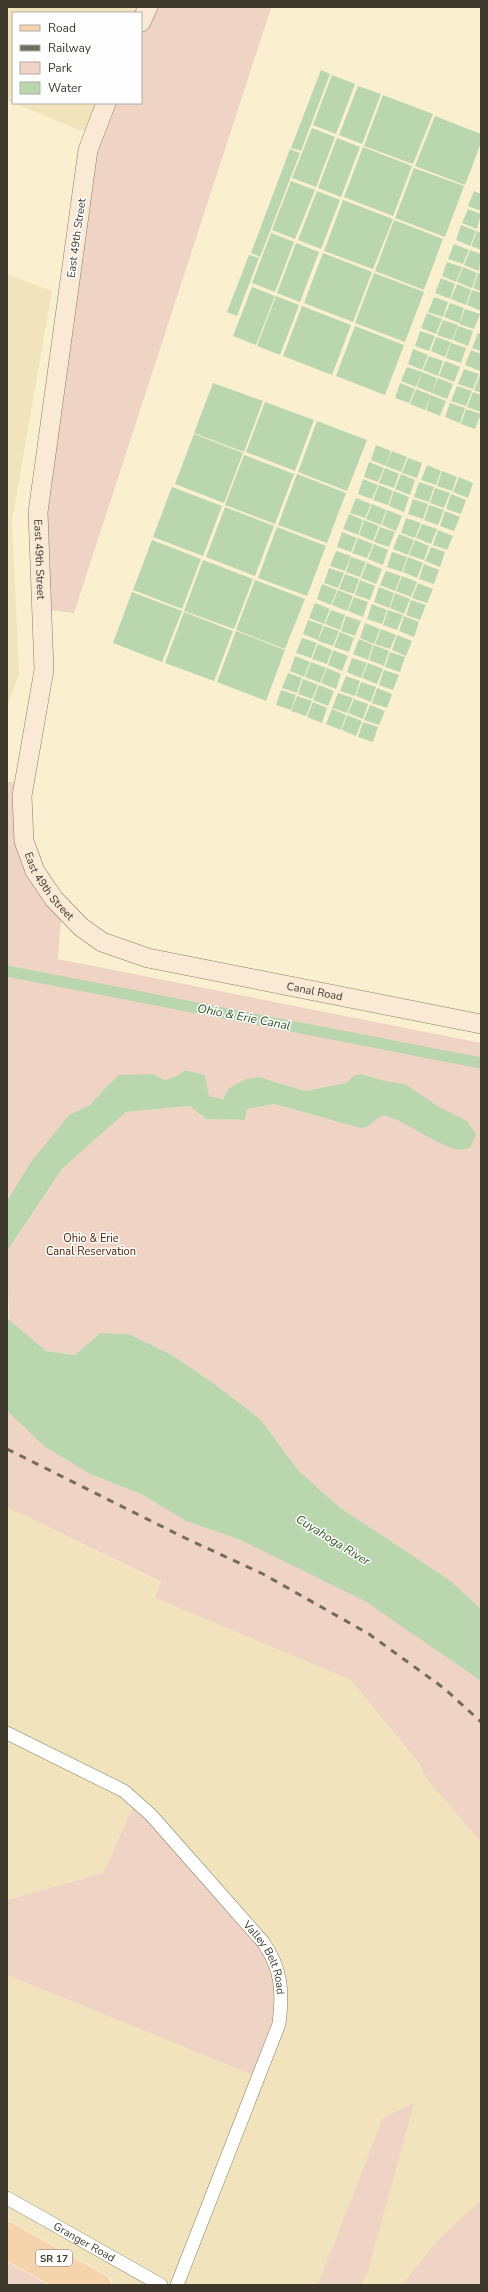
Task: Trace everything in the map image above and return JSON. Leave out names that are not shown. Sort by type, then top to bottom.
[{"type":"main road","name":"SR 17","points":[[7,2232],[101,2285]]},
{"type":"main road","name":"SR 17","points":[[7,2249],[71,2285]]},
{"type":"street","points":[[142,20],[148,7]]},
{"type":"street","name":"East 49th Street","points":[[106,104],[88,150],[38,512],[44,670],[24,783],[24,842],[35,871],[54,900],[81,927],[102,942],[148,958]]},
{"type":"street","name":"Canal Road","points":[[148,958],[481,1024]]},
{"type":"street","name":"Valley Belt Road","points":[[7,1733],[124,1791],[151,1814],[263,1942],[274,1957],[282,1997],[279,2024],[177,2285]]},
{"type":"street","name":"Granger Road","points":[[7,2198],[162,2285]]},
{"type":"shaded area","points":[[7,7],[149,7],[142,12],[12,12],[12,102],[7,100]]},
{"type":"shaded area","points":[[16,104],[107,104],[96,130],[79,130]]},
{"type":"shaded area","points":[[7,274],[52,291],[12,521],[19,674],[7,707]]},
{"type":"shaded area","points":[[7,1507],[161,1583],[155,1598],[351,1680],[481,1842],[481,2200],[437,2241],[402,2285],[101,2285],[7,2232],[7,1975],[258,2077],[136,1802],[103,1873],[7,1900]]},
{"type":"green space","points":[[148,7],[274,7],[271,8],[74,613],[41,609],[38,512],[88,150],[107,104],[142,104],[142,21]]},
{"type":"green space","name":"Ohio & Erie Canal Reservation","points":[[7,782],[23,782],[24,842],[62,908],[58,959],[481,1043],[481,1609],[451,1581],[339,1507],[298,1470],[261,1420],[216,1385],[172,1355],[129,1334],[100,1333],[75,1355],[46,1351],[9,1321],[7,1251],[62,1169],[126,1112],[190,1106],[206,1119],[245,1120],[247,1109],[274,1104],[323,1118],[385,1081],[366,1075],[353,1076],[346,1083],[305,1091],[259,1077],[223,1099],[209,1096],[205,1075],[185,1070],[177,1076],[165,1080],[153,1074],[106,1087],[90,1105],[69,1115],[7,1201]]},
{"type":"green space","points":[[7,1411],[45,1447],[90,1474],[141,1494],[186,1521],[238,1539],[366,1601],[480,1680],[481,1842],[428,1780],[420,1765],[351,1680],[155,1598],[161,1582],[7,1507]]},
{"type":"green space","points":[[136,1801],[263,1942],[282,1997],[258,2077],[7,1975],[7,1900],[103,1873]]},
{"type":"green space","points":[[414,2103],[369,2267],[361,2285],[318,2285],[383,2118]]},
{"type":"green space","points":[[481,2200],[481,2285],[402,2285],[437,2241]]},
{"type":"green space","points":[[7,2249],[71,2285],[7,2285]]},
{"type":"water","points":[[321,70],[330,74],[301,151],[291,148]]},
{"type":"water","points":[[332,75],[355,84],[336,134],[313,125]]},
{"type":"water","points":[[358,86],[381,94],[362,144],[339,135]]},
{"type":"water","points":[[383,95],[433,114],[413,164],[364,146]]},
{"type":"water","points":[[435,116],[481,134],[481,143],[465,185],[415,166]]},
{"type":"water","points":[[312,128],[335,137],[316,187],[292,178]]},
{"type":"water","points":[[337,138],[360,147],[341,197],[318,188]]},
{"type":"water","points":[[363,147],[412,166],[393,216],[344,197]]},
{"type":"water","points":[[290,149],[300,153],[260,257],[251,253]]},
{"type":"water","points":[[414,168],[464,186],[445,237],[395,218]]},
{"type":"water","points":[[291,181],[315,190],[295,239],[272,230]]},
{"type":"water","points":[[317,191],[340,200],[321,249],[298,240]]},
{"type":"water","points":[[474,191],[481,194],[481,211],[468,206]]},
{"type":"water","points":[[343,200],[393,219],[373,269],[324,251]]},
{"type":"water","points":[[468,209],[481,214],[477,229],[462,223]]},
{"type":"water","points":[[394,220],[443,239],[424,290],[375,271]]},
{"type":"water","points":[[461,225],[476,231],[470,246],[456,240]]},
{"type":"water","points":[[477,231],[481,233],[481,250],[471,246]]},
{"type":"water","points":[[271,233],[294,242],[275,292],[252,283]]},
{"type":"water","points":[[296,243],[319,252],[300,302],[277,293]]},
{"type":"water","points":[[454,244],[469,250],[463,264],[448,259]]},
{"type":"water","points":[[470,250],[481,254],[479,271],[464,265]]},
{"type":"water","points":[[323,253],[372,272],[353,322],[304,303]]},
{"type":"water","points":[[249,255],[259,258],[237,316],[227,312]]},
{"type":"water","points":[[447,262],[462,267],[456,282],[442,276]]},
{"type":"water","points":[[463,267],[477,273],[472,288],[457,282]]},
{"type":"water","points":[[374,273],[424,292],[405,342],[355,323]]},
{"type":"water","points":[[478,273],[481,274],[481,291],[473,288]]},
{"type":"water","points":[[441,278],[455,284],[450,299],[435,293]]},
{"type":"water","points":[[457,284],[471,290],[466,305],[451,299]]},
{"type":"water","points":[[252,287],[275,296],[256,345],[233,336]]},
{"type":"water","points":[[472,290],[481,293],[481,311],[467,305]]},
{"type":"water","points":[[276,296],[299,305],[280,355],[257,346]]},
{"type":"water","points":[[434,297],[448,302],[443,317],[428,312]]},
{"type":"water","points":[[450,303],[464,308],[459,323],[444,317]]},
{"type":"water","points":[[302,306],[351,325],[332,375],[283,356]]},
{"type":"water","points":[[465,309],[480,314],[474,329],[459,324]]},
{"type":"water","points":[[427,313],[442,319],[436,334],[421,328]]},
{"type":"water","points":[[443,320],[458,325],[452,340],[437,335]]},
{"type":"water","points":[[355,326],[404,345],[385,395],[336,376]]},
{"type":"water","points":[[458,326],[473,331],[468,346],[453,340]]},
{"type":"water","points":[[420,331],[435,336],[429,351],[415,346]]},
{"type":"water","points":[[478,333],[481,334],[481,351],[472,348]]},
{"type":"water","points":[[436,337],[451,342],[445,357],[431,351]]},
{"type":"water","points":[[451,343],[466,348],[461,363],[446,358]]},
{"type":"water","points":[[413,349],[428,355],[422,370],[408,364]]},
{"type":"water","points":[[471,350],[481,354],[480,371],[465,365]]},
{"type":"water","points":[[429,356],[443,361],[438,376],[423,370]]},
{"type":"water","points":[[445,361],[460,367],[454,382],[439,376]]},
{"type":"water","points":[[407,367],[422,372],[416,387],[401,381]]},
{"type":"water","points":[[464,369],[479,374],[473,389],[458,384]]},
{"type":"water","points":[[422,372],[437,378],[432,393],[417,387]]},
{"type":"water","points":[[480,375],[481,376],[481,393],[474,390]]},
{"type":"water","points":[[438,378],[453,384],[447,399],[432,393]]},
{"type":"water","points":[[213,383],[263,401],[244,452],[194,433]]},
{"type":"water","points":[[400,383],[415,389],[409,403],[395,398]]},
{"type":"water","points":[[457,386],[472,391],[466,406],[451,401]]},
{"type":"water","points":[[416,389],[431,395],[425,410],[410,404]]},
{"type":"water","points":[[473,392],[481,395],[481,412],[467,407]]},
{"type":"water","points":[[431,395],[446,401],[440,416],[426,410]]},
{"type":"water","points":[[265,402],[314,420],[295,471],[246,452]]},
{"type":"water","points":[[450,403],[465,408],[460,423],[445,417]]},
{"type":"water","points":[[466,409],[481,414],[475,429],[461,424]]},
{"type":"water","points":[[317,421],[367,440],[347,491],[298,472]]},
{"type":"water","points":[[194,434],[243,453],[224,503],[175,484]]},
{"type":"water","points":[[376,445],[391,451],[386,466],[371,460]]},
{"type":"water","points":[[392,451],[407,457],[401,472],[386,466]]},
{"type":"water","points":[[244,455],[294,474],[275,524],[225,505]]},
{"type":"water","points":[[408,458],[422,463],[417,478],[402,473]]},
{"type":"water","points":[[369,462],[384,468],[378,482],[364,477]]},
{"type":"water","points":[[427,465],[441,471],[436,485],[421,480]]},
{"type":"water","points":[[385,468],[399,474],[394,488],[379,483]]},
{"type":"water","points":[[442,471],[457,477],[452,491],[437,486]]},
{"type":"water","points":[[297,474],[346,493],[327,543],[278,525]]},
{"type":"water","points":[[401,474],[415,480],[410,495],[395,489]]},
{"type":"water","points":[[459,477],[473,483],[468,498],[453,492]]},
{"type":"water","points":[[363,479],[378,485],[372,499],[358,494]]},
{"type":"water","points":[[419,482],[434,487],[429,502],[414,497]]},
{"type":"water","points":[[379,485],[393,491],[388,505],[373,500]]},
{"type":"water","points":[[172,487],[222,506],[203,556],[153,537]]},
{"type":"water","points":[[435,488],[450,493],[444,508],[430,503]]},
{"type":"water","points":[[394,491],[409,497],[404,512],[389,506]]},
{"type":"water","points":[[451,494],[466,500],[461,514],[446,509]]},
{"type":"water","points":[[356,498],[371,504],[365,518],[350,513]]},
{"type":"water","points":[[413,499],[428,504],[423,519],[408,514]]},
{"type":"water","points":[[372,504],[386,510],[381,525],[366,519]]},
{"type":"water","points":[[429,505],[444,510],[438,525],[424,520]]},
{"type":"water","points":[[225,507],[274,526],[255,576],[206,557]]},
{"type":"water","points":[[387,510],[402,516],[396,531],[382,525]]},
{"type":"water","points":[[445,511],[460,517],[454,531],[440,526]]},
{"type":"water","points":[[349,514],[363,520],[358,535],[343,529]]},
{"type":"water","points":[[406,518],[421,523],[415,538],[401,533]]},
{"type":"water","points":[[364,520],[379,526],[373,541],[359,535]]},
{"type":"water","points":[[422,524],[437,529],[431,544],[416,538]]},
{"type":"water","points":[[277,527],[326,546],[307,596],[258,578]]},
{"type":"water","points":[[380,527],[395,532],[389,547],[374,542]]},
{"type":"water","points":[[438,530],[453,536],[447,550],[433,545]]},
{"type":"water","points":[[342,532],[357,538],[351,552],[337,547]]},
{"type":"water","points":[[399,534],[414,540],[408,555],[393,549]]},
{"type":"water","points":[[358,538],[373,544],[367,558],[352,553]]},
{"type":"water","points":[[152,540],[201,559],[182,609],[133,590]]},
{"type":"water","points":[[415,540],[429,546],[424,560],[409,555]]},
{"type":"water","points":[[374,544],[388,550],[383,565],[368,559]]},
{"type":"water","points":[[431,547],[445,552],[440,567],[425,561]]},
{"type":"water","points":[[336,551],[351,556],[345,571],[330,566]]},
{"type":"water","points":[[392,552],[407,557],[402,572],[387,567]]},
{"type":"water","points":[[351,557],[366,562],[360,577],[346,572]]},
{"type":"water","points":[[408,557],[423,563],[417,578],[403,572]]},
{"type":"water","points":[[203,560],[253,579],[234,629],[184,611]]},
{"type":"water","points":[[367,563],[382,569],[376,584],[361,578]]},
{"type":"water","points":[[424,564],[439,570],[434,584],[419,579]]},
{"type":"water","points":[[329,568],[344,573],[338,588],[324,583]]},
{"type":"water","points":[[386,571],[401,576],[395,591],[380,585]]},
{"type":"water","points":[[345,574],[359,579],[354,594],[339,589]]},
{"type":"water","points":[[402,576],[417,582],[411,597],[396,591]]},
{"type":"water","points":[[255,580],[305,599],[285,649],[236,630]]},
{"type":"water","points":[[360,580],[375,586],[370,600],[355,595]]},
{"type":"water","points":[[418,583],[433,589],[427,603],[412,598]]},
{"type":"water","points":[[322,584],[337,590],[331,605],[317,599]]},
{"type":"water","points":[[379,587],[394,593],[389,608],[374,602]]},
{"type":"water","points":[[338,590],[353,596],[347,611],[332,605]]},
{"type":"water","points":[[132,592],[182,611],[162,662],[113,643]]},
{"type":"water","points":[[395,593],[410,599],[404,614],[390,608]]},
{"type":"water","points":[[354,597],[368,602],[363,617],[348,611]]},
{"type":"water","points":[[411,600],[426,605],[420,620],[406,615]]},
{"type":"water","points":[[315,603],[330,609],[324,624],[309,618]]},
{"type":"water","points":[[372,604],[387,610],[382,624],[367,619]]},
{"type":"water","points":[[331,610],[345,615],[340,630],[325,624]]},
{"type":"water","points":[[388,610],[403,615],[397,630],[383,625]]},
{"type":"water","points":[[184,612],[233,631],[214,681],[165,663]]},
{"type":"water","points":[[346,616],[361,621],[355,636],[341,631]]},
{"type":"water","points":[[404,616],[419,622],[414,637],[399,631]]},
{"type":"water","points":[[308,620],[323,625],[318,640],[303,634]]},
{"type":"water","points":[[365,623],[380,629],[374,644],[360,638]]},
{"type":"water","points":[[324,626],[339,631],[333,646],[318,641]]},
{"type":"water","points":[[381,629],[396,635],[390,649],[375,644]]},
{"type":"water","points":[[236,631],[285,650],[266,701],[217,682]]},
{"type":"water","points":[[340,632],[354,638],[349,652],[334,647]]},
{"type":"water","points":[[397,635],[412,641],[406,656],[392,650]]},
{"type":"water","points":[[302,638],[317,643],[311,658],[296,653]]},
{"type":"water","points":[[359,639],[373,645],[368,660],[353,654]]},
{"type":"water","points":[[318,644],[332,650],[327,664],[312,659]]},
{"type":"water","points":[[374,645],[389,651],[384,666],[369,660]]},
{"type":"water","points":[[333,650],[348,656],[342,671],[328,665]]},
{"type":"water","points":[[390,652],[405,657],[400,672],[385,667]]},
{"type":"water","points":[[295,656],[310,662],[304,677],[290,671]]},
{"type":"water","points":[[352,658],[367,663],[361,678],[347,672]]},
{"type":"water","points":[[311,662],[326,668],[320,683],[305,677]]},
{"type":"water","points":[[368,663],[383,669],[377,684],[362,678]]},
{"type":"water","points":[[327,668],[341,674],[336,689],[321,683]]},
{"type":"water","points":[[384,670],[399,675],[393,690],[379,685]]},
{"type":"water","points":[[288,673],[302,678],[297,693],[282,688]]},
{"type":"water","points":[[346,676],[360,681],[355,696],[340,691]]},
{"type":"water","points":[[303,679],[318,685],[312,699],[298,694]]},
{"type":"water","points":[[361,682],[376,687],[371,702],[356,696]]},
{"type":"water","points":[[319,685],[334,691],[328,706],[313,700]]},
{"type":"water","points":[[377,688],[392,694],[387,708],[372,703]]},
{"type":"water","points":[[281,690],[296,695],[291,710],[276,705]]},
{"type":"water","points":[[338,693],[353,698],[347,713],[332,708]]},
{"type":"water","points":[[297,696],[312,701],[306,716],[291,711]]},
{"type":"water","points":[[354,699],[368,704],[363,719],[348,713]]},
{"type":"water","points":[[313,702],[327,708],[322,723],[307,717]]},
{"type":"water","points":[[370,705],[385,711],[379,725],[364,720]]},
{"type":"water","points":[[332,709],[346,715],[341,730],[326,724]]},
{"type":"water","points":[[347,715],[362,721],[356,736],[342,730]]},
{"type":"water","points":[[363,722],[378,727],[373,742],[358,737]]},
{"type":"water","points":[[185,1070],[205,1075],[209,1096],[223,1099],[229,1088],[246,1079],[259,1077],[305,1091],[346,1083],[353,1076],[361,1074],[389,1082],[405,1084],[439,1107],[467,1121],[476,1134],[470,1148],[461,1150],[444,1145],[403,1123],[383,1115],[366,1127],[361,1128],[274,1104],[247,1109],[245,1120],[206,1119],[190,1106],[126,1112],[62,1169],[7,1251],[7,1201],[31,1162],[69,1115],[90,1105],[119,1075],[153,1074],[165,1080],[177,1076]]},
{"type":"water","name":"Cuyahoga River","points":[[7,1318],[46,1351],[75,1355],[100,1333],[129,1334],[172,1355],[216,1385],[261,1420],[298,1470],[339,1507],[451,1581],[481,1609],[481,1681],[365,1601],[238,1539],[186,1521],[141,1494],[90,1474],[45,1447],[7,1411]]},
{"type":"waterway","name":"Ohio & Erie Canal","points":[[7,971],[481,1063]]},
{"type":"railway","points":[[7,1449],[185,1538],[263,1574],[369,1634],[445,1689],[481,1722]]}]
